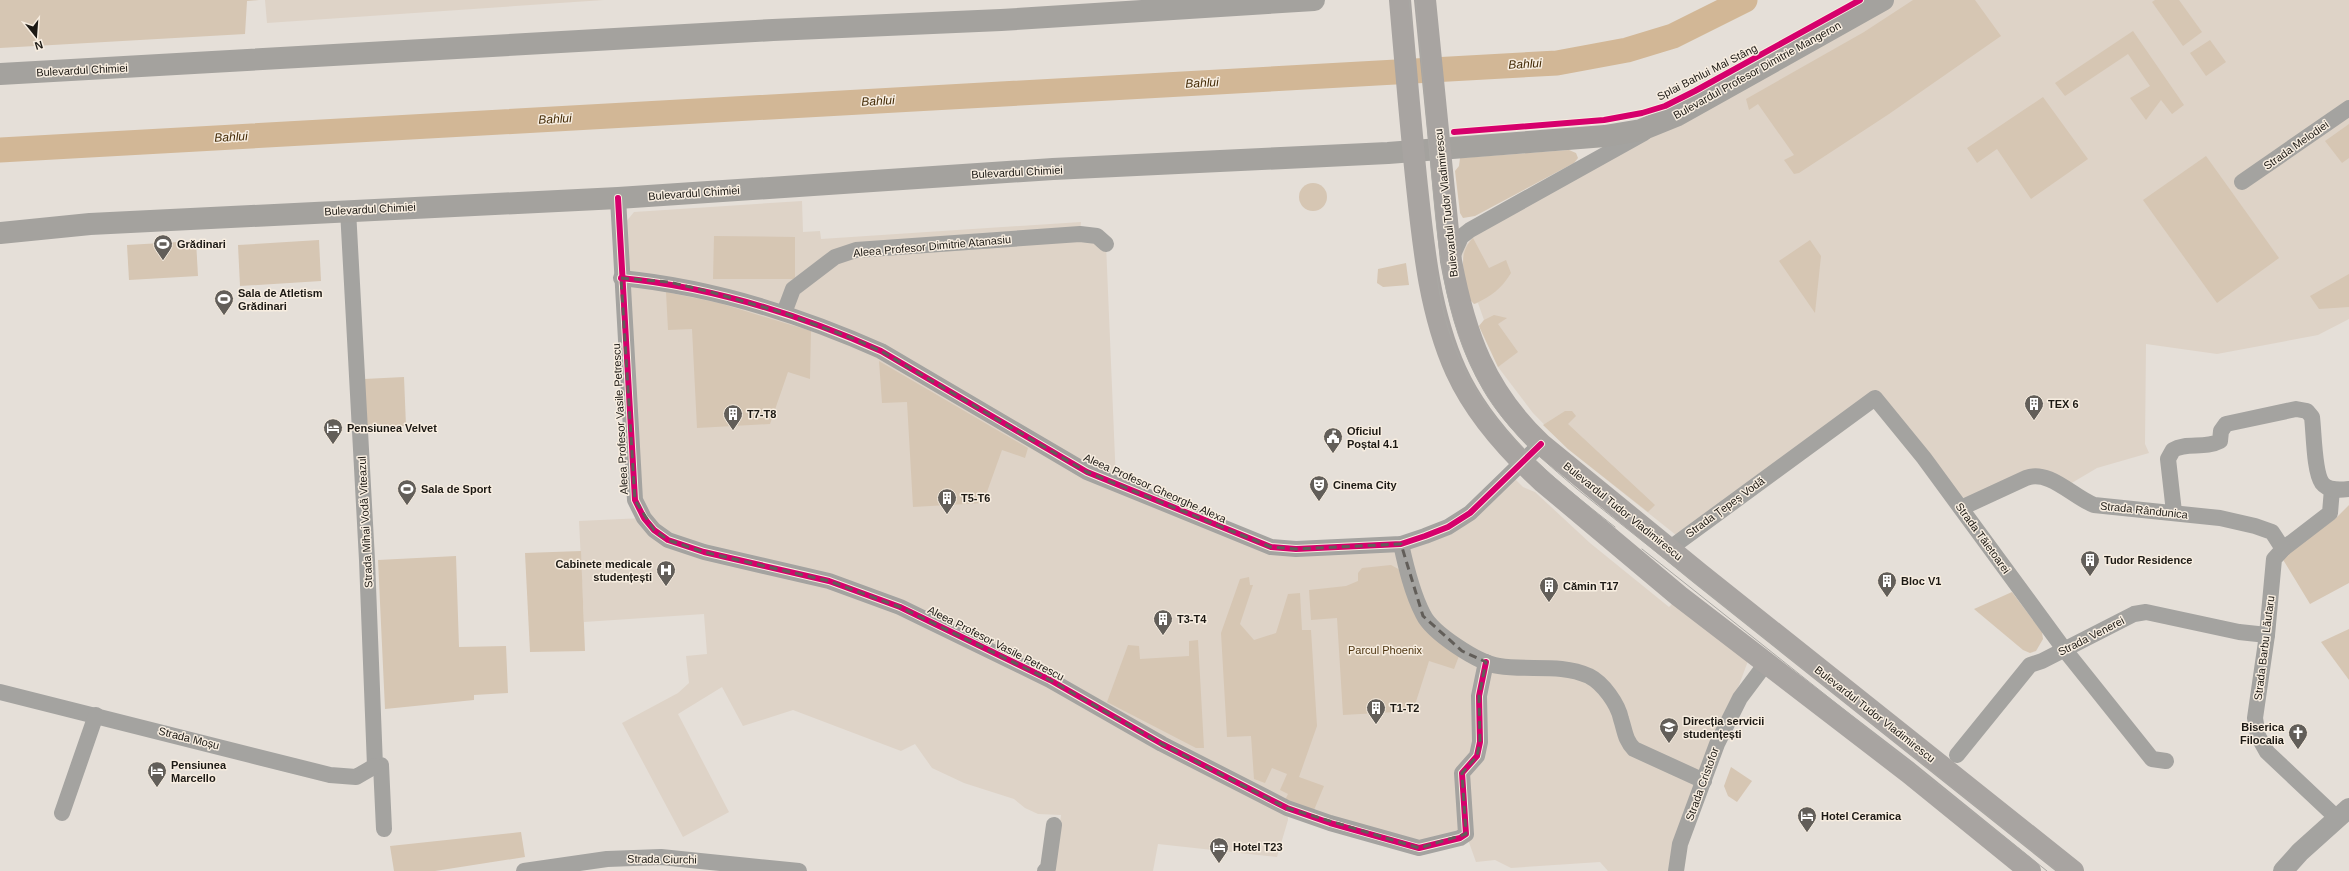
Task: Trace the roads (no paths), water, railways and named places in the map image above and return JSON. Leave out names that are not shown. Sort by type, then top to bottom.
[{"type":"main road","name":"Bulevardul Chimiei","points":[[0,74],[766,31],[1009,19],[1314,0]]},
{"type":"main road","points":[[1400,0],[1423,239],[1432,298],[1446,348],[1471,398],[1494,431],[1522,463],[1679,596],[1767,662],[2030,871]]},
{"type":"main road","name":"Bulevardul Tudor Vladimirescu","points":[[1425,0],[1429,22],[1451,261],[1463,319],[1489,380],[1525,429],[1541,444],[1669,549],[2072,871]]},
{"type":"main road","name":"Bulevardul Profesor Dimitrie Mangeron","points":[[1388,153],[1605,136],[1641,130],[1678,115],[1883,0]]},
{"type":"main road","name":"Bulevardul Chimiei","points":[[0,233],[90,224],[348,210],[618,198],[1038,170],[1388,153]]},
{"type":"street","name":"Strada Melodiei","points":[[2242,182],[2349,108]]},
{"type":"street","points":[[1451,261],[1461,237],[1470,230],[1678,115]]},
{"type":"street","name":"Aleea Profesor Vasile Petrescu","points":[[618,198],[621,278],[634,500],[644,518],[654,530],[668,540],[704,552],[829,581],[900,607],[1050,680],[1155,741],[1262,796],[1330,823],[1419,848],[1460,838],[1466,834],[1462,773],[1477,756],[1480,742],[1479,696],[1486,662]]},
{"type":"street","name":"Strada Mihai Vodă Viteazul","points":[[348,210],[367,567],[375,766],[381,765],[384,829]]},
{"type":"street","name":"Aleea Profesor Dimitrie Atanasiu","points":[[784,313],[788,299],[794,289],[835,257],[856,250],[1080,234],[1097,236],[1106,244]]},
{"type":"street","name":"Aleea Profesor Gheorghe Alexa","points":[[621,278],[669,282],[784,313],[852,338],[880,351],[1087,472],[1245,538],[1271,547],[1296,549],[1401,544],[1448,527],[1470,513],[1541,444]]},
{"type":"street","name":"Strada Tăietoarei","points":[[1781,466],[1875,398],[1924,458],[2064,649],[2152,759],[2166,761]]},
{"type":"street","points":[[2174,512],[2168,458],[2173,450],[2182,447],[2213,445],[2220,441],[2221,431],[2226,424],[2296,409],[2307,411],[2312,417],[2318,472],[2322,484],[2332,489],[2349,489]]},
{"type":"street","name":"Strada Țepeș Vodă","points":[[1669,549],[1781,466]]},
{"type":"street","name":"Strada Rândunica","points":[[1961,508],[2026,478],[2037,475],[2048,479],[2082,500],[2094,505],[2174,512],[2220,518],[2255,526],[2272,532],[2283,549]]},
{"type":"street","name":"Strada Barbu Lăutaru","points":[[2332,489],[2330,513],[2283,549],[2274,559],[2267,635],[2255,718],[2258,736],[2267,752],[2343,813]]},
{"type":"street","points":[[1401,544],[1416,599],[1423,616],[1462,651],[1498,666],[1566,669],[1589,676],[1601,685],[1610,697],[1621,717],[1626,742],[1634,749],[1704,781]]},
{"type":"street","name":"Strada Venerei","points":[[1957,755],[2030,665],[2042,661],[2128,616],[2146,612],[2239,632],[2267,635]]},
{"type":"street","name":"Strada Cristofor","points":[[1676,871],[1680,844],[1728,720],[1740,698],[1767,662]]},
{"type":"street","name":"Strada Moșu","points":[[0,692],[330,775],[356,777],[375,766]]},
{"type":"street","points":[[62,813],[96,715]]},
{"type":"street","points":[[2288,867],[2343,813]]},
{"type":"street","points":[[1045,871],[1048,868],[1054,825]]},
{"type":"street","name":"Strada Ciurchi","points":[[524,871],[607,859],[661,857],[799,871]]},
{"type":"waterway","name":"Bahlui","points":[[0,150],[1557,63],[1627,50],[1673,36],[1745,0]]},
{"type":"tram line","points":[[1409,0],[1412,25]]},
{"type":"tram line","points":[[1416,0],[1439,248],[1450,307],[1470,363],[1484,391],[1503,419],[1526,444],[1577,489],[2057,871]]},
{"type":"tram line","points":[[1437,276],[1445,319],[1459,356],[1476,390],[1498,421],[1524,449],[1582,501],[1615,527]]},
{"type":"tram line","points":[[1642,549],[2047,871]]},
{"type":"place","name":"Grădinari","points":[[163,261]]},
{"type":"place","name":"Sala de Atletism Grădinari","points":[[224,316]]},
{"type":"place","name":"TEX 6","points":[[2034,421]]},
{"type":"place","name":"T7-T8","points":[[733,431]]},
{"type":"place","name":"Pensiunea Velvet","points":[[333,445]]},
{"type":"place","name":"Oficiul Poștal 4.1","points":[[1333,454]]},
{"type":"place","name":"Cinema City","points":[[1319,502]]},
{"type":"place","name":"Sala de Sport","points":[[407,506]]},
{"type":"place","name":"T5-T6","points":[[947,515]]},
{"type":"place","name":"Tudor Residence","points":[[2090,577]]},
{"type":"place","name":"Cabinete medicale studențești","points":[[666,587]]},
{"type":"place","name":"Bloc V1","points":[[1887,598]]},
{"type":"place","name":"Cămin T17","points":[[1549,603]]},
{"type":"place","name":"T3-T4","points":[[1163,636]]},
{"type":"place","name":"T1-T2","points":[[1376,725]]},
{"type":"place","name":"Direcția servicii studențești","points":[[1669,744]]},
{"type":"place","name":"Biserica Filocalia","points":[[2298,750]]},
{"type":"place","name":"Pensiunea Marcello","points":[[157,788]]},
{"type":"place","name":"Hotel Ceramica","points":[[1807,833]]},
{"type":"place","name":"Hotel T23","points":[[1219,864]]},
{"type":"park label","name":"Parcul Phoenix","points":[[1385,650]]}]
